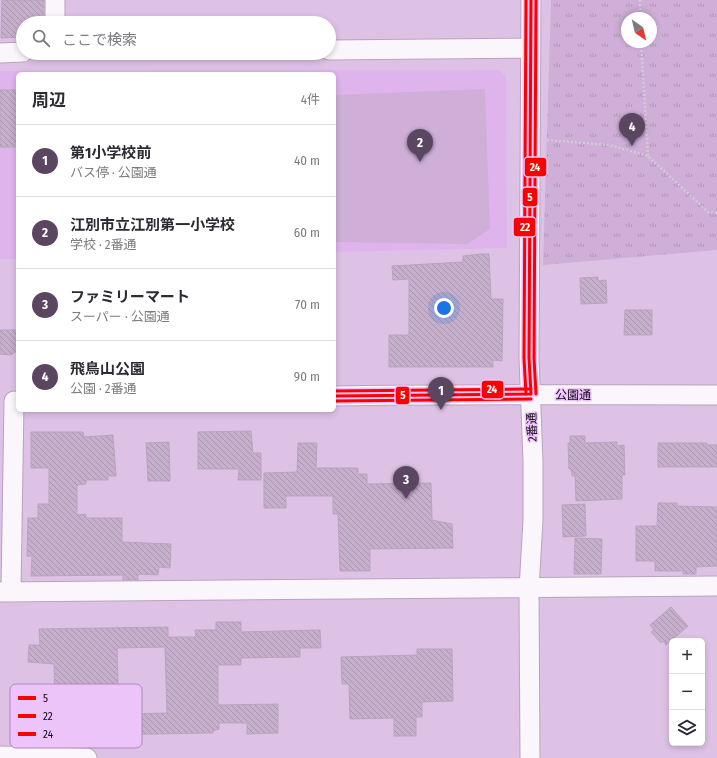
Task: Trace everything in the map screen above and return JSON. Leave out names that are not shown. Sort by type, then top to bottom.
[{"type":"street","points":[[55,0],[55,16]]},
{"type":"street","name":"2番通","points":[[530,0],[529,358],[533,520],[529,589],[530,758]]},
{"type":"street","points":[[336,50],[530,48]]},
{"type":"street","points":[[0,52],[16,52]]},
{"type":"street","name":"公園通","points":[[336,396],[717,394]]},
{"type":"street","points":[[11,401],[5,592],[529,589],[717,586]]},
{"type":"street","points":[[0,756],[87,758]]},
{"type":"path","points":[[640,0],[640,12]]},
{"type":"path","points":[[641,48],[648,156]]},
{"type":"path","points":[[530,138],[608,145],[648,156],[708,212],[717,213]]},
{"type":"shaded area","points":[[499,70],[506,76],[507,248],[336,252],[336,72],[16,72],[16,259],[0,259],[0,71]]},
{"type":"green space","points":[[551,0],[717,0],[717,250],[543,265]]},
{"type":"green space","points":[[485,89],[490,229],[467,244],[336,242],[336,95]]},
{"type":"building","points":[[2,0],[44,0],[44,16],[16,16],[16,37],[1,38]]},
{"type":"building","points":[[0,90],[16,90],[16,147],[0,147]]},
{"type":"building","points":[[489,254],[491,299],[503,299],[502,361],[493,360],[493,367],[389,367],[389,335],[409,335],[409,279],[393,280],[392,266],[463,262],[463,256]]},
{"type":"building","points":[[598,277],[598,281],[606,280],[607,303],[581,304],[580,278]]},
{"type":"building","points":[[625,310],[652,310],[652,335],[624,335]]},
{"type":"building","points":[[0,330],[16,330],[16,351],[11,355],[0,354]]},
{"type":"building","points":[[251,431],[253,453],[261,453],[261,480],[238,480],[239,469],[198,469],[198,432]]},
{"type":"building","points":[[31,432],[83,432],[84,437],[113,435],[116,476],[108,476],[108,480],[86,480],[86,484],[77,485],[77,515],[86,514],[86,518],[122,518],[122,542],[171,544],[170,568],[159,567],[158,575],[138,574],[138,580],[123,580],[123,575],[31,576],[32,556],[27,556],[28,518],[38,518],[38,504],[49,504],[49,468],[31,468]]},
{"type":"building","points":[[570,436],[585,436],[585,443],[617,442],[617,446],[624,445],[625,475],[622,475],[622,499],[576,501],[575,476],[572,476],[571,469],[569,469],[568,443],[570,443]]},
{"type":"building","points":[[169,442],[170,481],[148,481],[146,443]]},
{"type":"building","points":[[298,443],[317,443],[316,468],[358,468],[358,474],[367,474],[367,484],[431,483],[432,520],[452,524],[453,548],[370,549],[370,571],[340,571],[338,514],[333,514],[333,496],[286,496],[286,508],[264,508],[264,473],[297,472]]},
{"type":"building","points":[[658,443],[707,443],[707,445],[717,445],[717,467],[658,467]]},
{"type":"building","points":[[658,503],[677,503],[677,506],[717,507],[717,566],[696,567],[696,574],[683,574],[683,571],[655,571],[655,561],[636,561],[636,526],[657,526]]},
{"type":"building","points":[[585,504],[586,536],[563,537],[562,505]]},
{"type":"building","points":[[575,538],[602,539],[601,574],[574,574]]},
{"type":"building","points":[[671,607],[688,626],[674,638],[669,638],[669,642],[666,645],[663,641],[661,643],[651,632],[654,630],[650,625]]},
{"type":"building","points":[[216,622],[241,622],[241,632],[320,630],[321,648],[300,648],[300,657],[241,658],[241,665],[218,665],[218,705],[278,704],[278,733],[247,734],[247,723],[219,723],[219,729],[213,731],[213,733],[142,734],[142,714],[167,713],[165,647],[117,648],[118,684],[54,684],[54,664],[28,662],[29,645],[40,645],[39,629],[168,627],[168,637],[196,637],[195,630],[216,630]]},
{"type":"building","points":[[417,649],[452,649],[453,701],[422,702],[422,717],[416,717],[416,736],[394,736],[394,718],[350,719],[349,684],[342,684],[341,657],[417,655]]},
{"type":"transit line","name":"22","points":[[526,0],[524,358],[526,394]]},
{"type":"transit line","name":"5","points":[[531,0],[529,358],[531,394]]},
{"type":"transit line","name":"24","points":[[536,0],[534,358],[536,394]]},
{"type":"transit line","name":"24","points":[[336,391],[531,389]]},
{"type":"transit line","name":"5","points":[[336,396],[531,394]]},
{"type":"transit line","name":"22","points":[[336,401],[531,399]]},
{"type":"place","name":"飛鳥山公園","points":[[632,146]]},
{"type":"place","name":"江別市立江別第一小学校","points":[[420,162]]},
{"type":"place","name":"第1小学校前","points":[[441,410]]},
{"type":"place","name":"ファミリーマート","points":[[406,499]]}]
